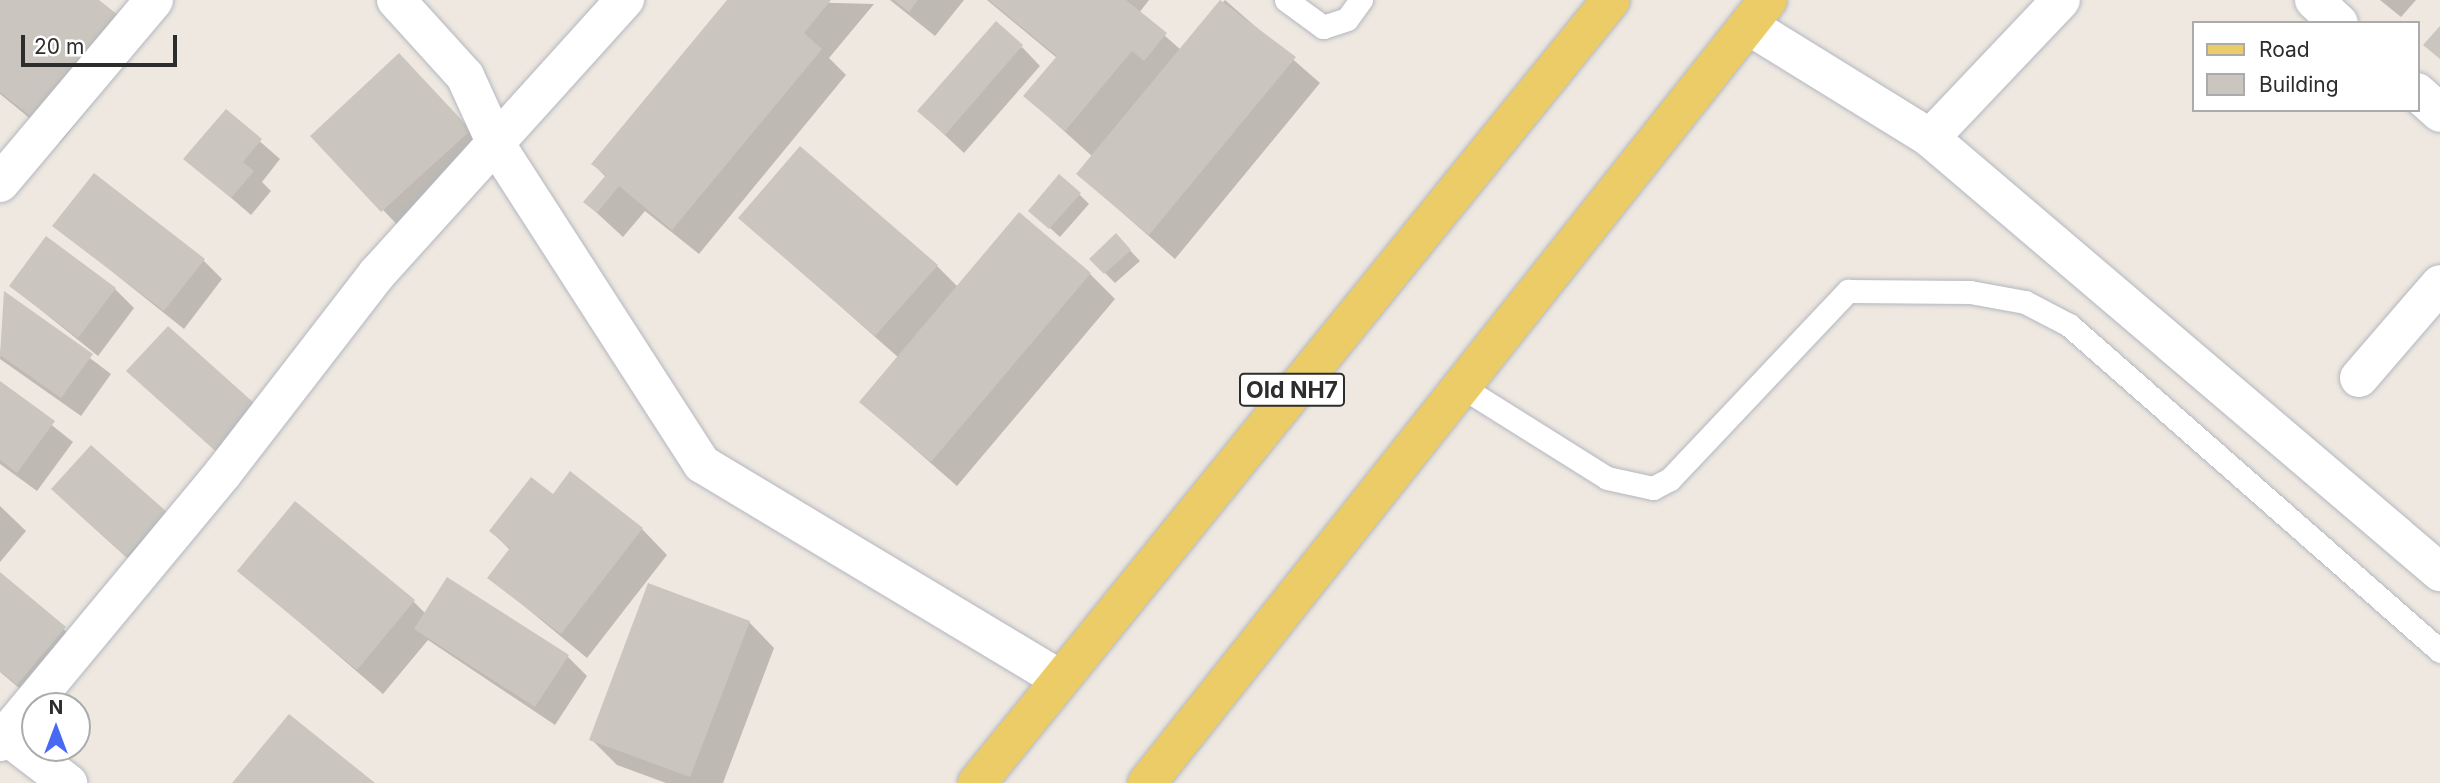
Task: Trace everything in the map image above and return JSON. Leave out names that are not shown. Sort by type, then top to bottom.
[{"type":"main road","name":"Old NH7","points":[[977,783],[1058,678],[1611,0]]},
{"type":"main road","points":[[1147,783],[1758,13]]},
{"type":"street","points":[[0,183],[154,0]]},
{"type":"street","points":[[396,0],[465,76],[497,146],[702,464],[1058,678]]},
{"type":"street","points":[[68,783],[2,736],[223,473],[377,274],[497,146],[625,0]]},
{"type":"street","points":[[1930,138],[2061,0]]},
{"type":"street","points":[[2314,0],[2337,21]]},
{"type":"street","points":[[1758,13],[1930,138],[2440,572]]},
{"type":"street","points":[[2419,94],[2440,113]]},
{"type":"street","points":[[2359,378],[2440,284]]},
{"type":"lane","points":[[1286,0],[1323,26],[1347,19],[1361,0]]},
{"type":"lane","points":[[1462,387],[1607,478],[1653,488],[1670,479],[1848,290],[1970,292],[2025,302],[2069,325],[2440,651]]},
{"type":"building","points":[[0,0],[99,0],[118,15],[34,119],[0,92]]},
{"type":"building","points":[[727,0],[831,0],[804,33],[822,49],[672,230],[619,186],[597,213],[583,202],[606,175],[591,164]]},
{"type":"building","points":[[894,0],[918,0],[909,12]]},
{"type":"building","points":[[989,0],[1126,0],[1167,33],[1144,61],[1132,51],[1065,131],[1023,96],[1057,56]]},
{"type":"building","points":[[1220,0],[1296,57],[1149,235],[1076,174]]},
{"type":"building","points":[[996,21],[1023,45],[945,135],[917,111]]},
{"type":"building","points":[[2440,26],[2440,59],[2423,45]]},
{"type":"building","points":[[399,53],[471,130],[381,212],[310,136]]},
{"type":"building","points":[[226,109],[262,139],[243,162],[254,171],[231,198],[183,159]]},
{"type":"building","points":[[800,146],[938,265],[875,336],[738,218]]},
{"type":"building","points":[[94,173],[205,259],[164,311],[52,226]]},
{"type":"building","points":[[1059,174],[1081,193],[1049,229],[1028,211]]},
{"type":"building","points":[[1019,212],[1091,273],[931,462],[859,402]]},
{"type":"building","points":[[1116,233],[1131,250],[1104,274],[1089,259]]},
{"type":"building","points":[[46,236],[116,288],[78,338],[9,286]]},
{"type":"building","points":[[4,291],[93,354],[61,398],[0,355]]},
{"type":"building","points":[[168,326],[263,411],[222,457],[126,371]]},
{"type":"building","points":[[0,381],[55,421],[17,473],[0,460]]},
{"type":"building","points":[[91,445],[167,512],[126,557],[51,489]]},
{"type":"building","points":[[570,471],[643,528],[561,634],[487,578],[510,548],[489,531],[531,477],[553,494]]},
{"type":"building","points":[[295,501],[415,600],[357,670],[237,571]]},
{"type":"building","points":[[0,572],[66,627],[17,685],[0,671]]},
{"type":"building","points":[[447,577],[569,655],[535,707],[414,629]]},
{"type":"building","points":[[648,583],[750,621],[690,777],[589,740]]},
{"type":"building","points":[[289,714],[375,783],[232,783]]}]
